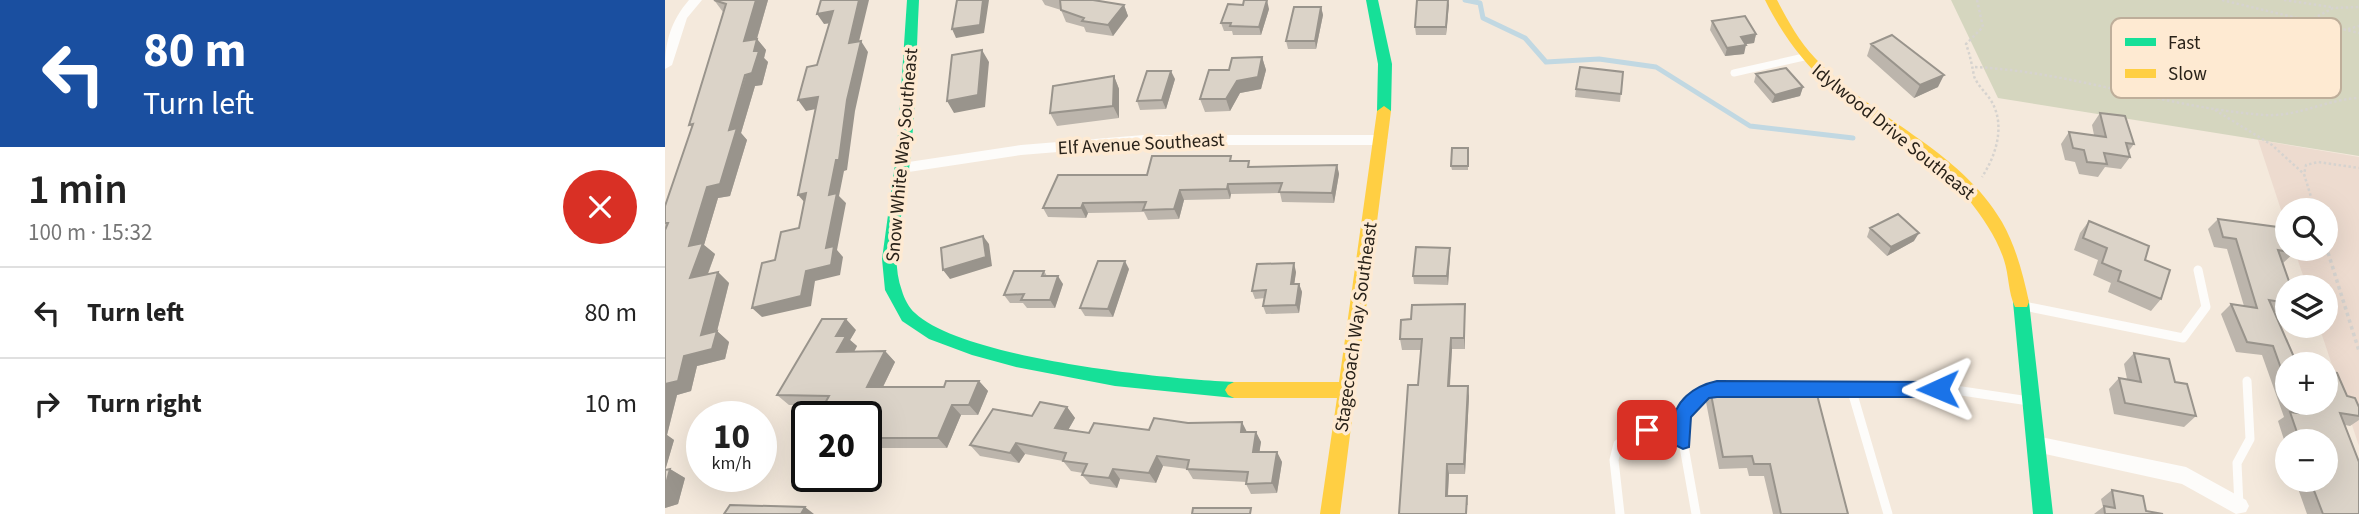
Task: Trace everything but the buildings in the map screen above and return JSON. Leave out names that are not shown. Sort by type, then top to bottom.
[{"type":"street","points":[[665,65],[681,17],[696,0]]},
{"type":"street","name":"Snow White Way Southeast","points":[[913,0],[902,168],[891,256],[892,286],[909,318],[943,339],[961,346],[1087,373],[1201,390],[1347,390]]},
{"type":"street","name":"Stagecoach Way Southeast","points":[[1330,514],[1381,140],[1386,78],[1372,0]]},
{"type":"street","name":"Idylwood Drive Southeast","points":[[1771,0],[1786,32],[1804,57],[1971,191],[2005,235],[2018,277],[2043,514]]},
{"type":"street","name":"Elf Avenue Southeast","points":[[902,168],[1021,150],[1144,140],[1381,140]]},
{"type":"street","points":[[2036,444],[2186,476],[2239,506]]},
{"type":"lane","points":[[1734,73],[1804,57]]},
{"type":"lane","points":[[2021,306],[2183,338],[2207,307],[2198,270]]},
{"type":"lane","points":[[2239,506],[2237,463],[2250,439],[2247,381]]},
{"type":"lane","points":[[1793,388],[1955,390],[2031,402]]},
{"type":"lane","points":[[1851,388],[1888,514]]},
{"type":"lane","points":[[1696,514],[1683,441],[1682,415],[1690,403],[1705,391],[1730,389]]},
{"type":"lane","points":[[1620,514],[1614,460],[1618,444],[1638,430],[1665,432],[1683,441]]},
{"type":"path","points":[[1971,191],[1985,172],[1999,127],[1995,109],[1974,76],[1975,67],[1966,44],[1983,27],[1977,0]]},
{"type":"path","points":[[2223,0],[2297,18]]},
{"type":"path","points":[[2284,0],[2333,8],[2359,7]]},
{"type":"path","points":[[2315,18],[2333,8]]},
{"type":"path","points":[[2347,30],[2359,26]]},
{"type":"path","points":[[2341,29],[2359,33]]},
{"type":"path","points":[[1975,67],[2018,69],[2111,88]]},
{"type":"path","points":[[2157,98],[2215,110],[2269,115],[2307,111],[2336,99],[2359,99]]},
{"type":"path","points":[[2215,110],[2272,145],[2304,174]]},
{"type":"path","points":[[2311,198],[2304,174],[2306,165],[2318,162],[2359,168]]},
{"type":"path","points":[[2331,261],[2359,351]]},
{"type":"shaded area","points":[[2258,140],[2359,157],[2359,446],[2338,383],[2338,352],[2328,352],[2323,338],[2338,338],[2338,275],[2303,275],[2298,261],[2338,261],[2338,198],[2277,198]]},
{"type":"green space","points":[[1951,0],[2359,0],[2359,156],[1998,98]]},
{"type":"waterway","points":[[1465,0],[1480,3],[1483,18],[1525,38],[1546,62],[1599,59],[1656,67],[1750,126],[1853,138]]},
{"type":"traffic: fast","points":[[913,0],[904,149],[890,259],[893,290],[910,319],[935,334],[1016,360],[1115,379],[1234,390]]},
{"type":"traffic: fast","points":[[1372,0],[1385,64],[1384,111]]},
{"type":"traffic: fast","points":[[2021,302],[2043,514]]},
{"type":"traffic: slow","points":[[1771,0],[1792,37],[1819,70],[1850,97],[1945,168],[1972,194],[1995,224],[2012,259],[2021,302]]},
{"type":"traffic: slow","points":[[1330,514],[1384,111]]},
{"type":"traffic: slow","points":[[1234,390],[1347,390]]},
{"type":"route","points":[[1647,430],[1659,430],[1683,441],[1682,415],[1697,395],[1717,389],[1938,389]]}]
